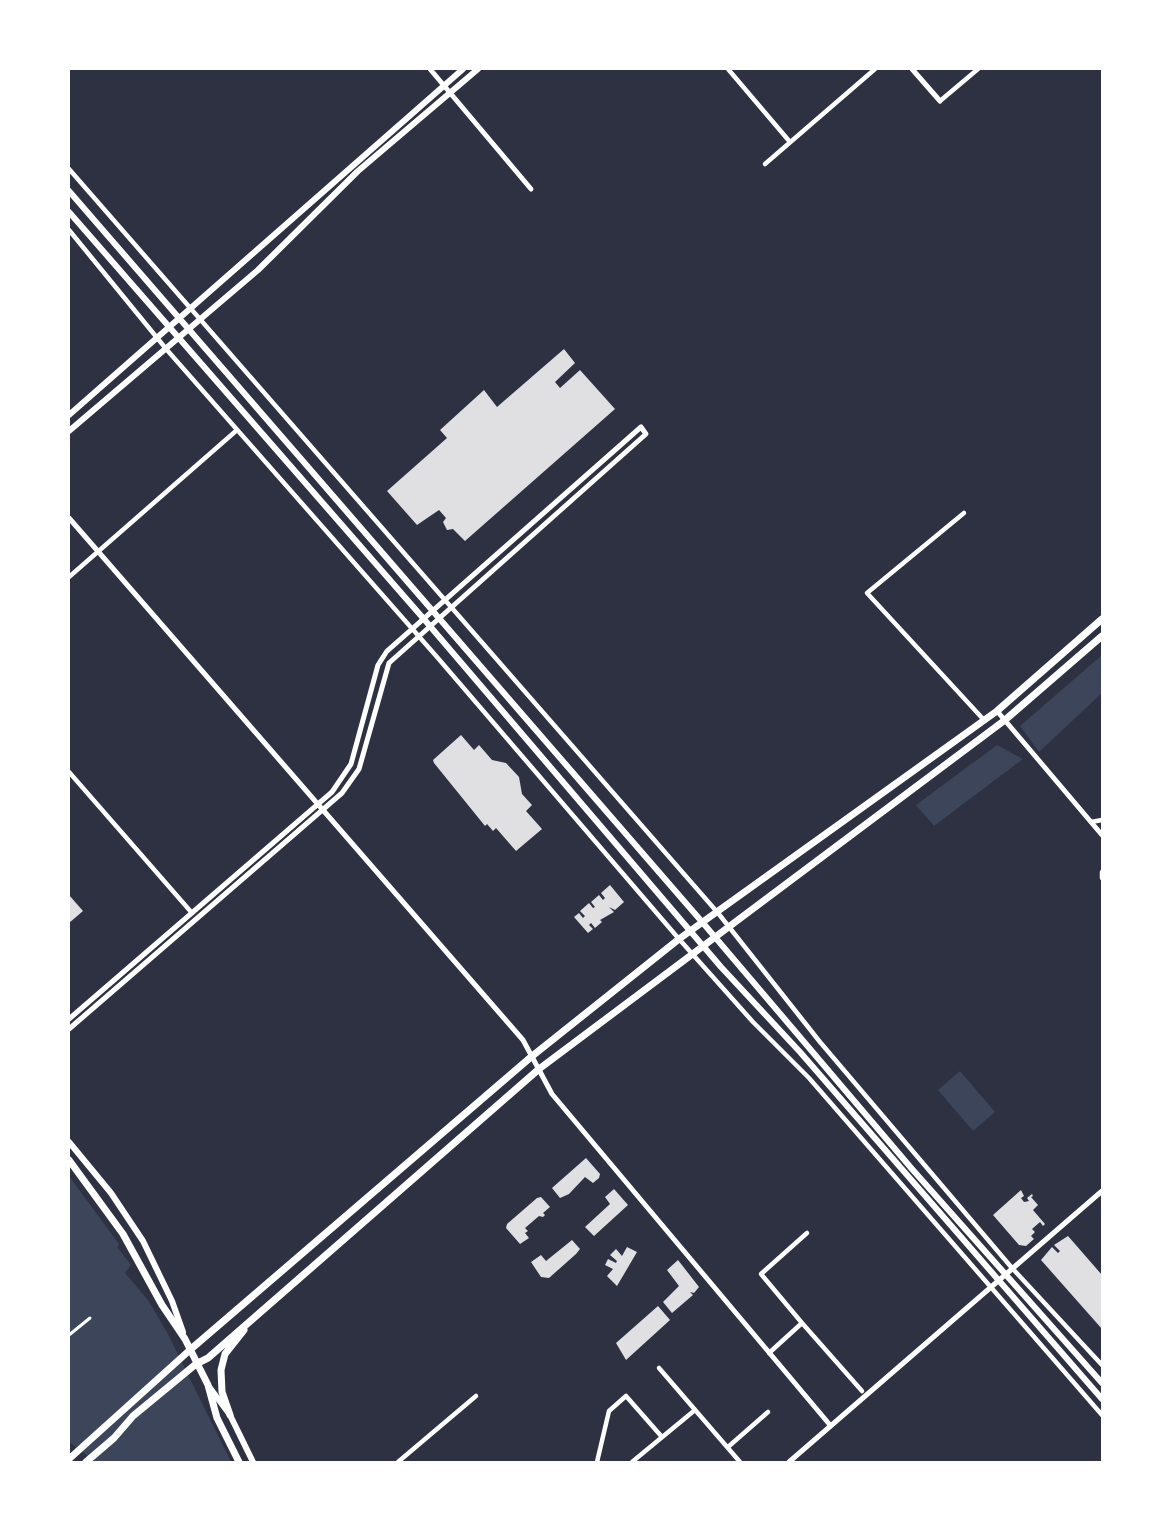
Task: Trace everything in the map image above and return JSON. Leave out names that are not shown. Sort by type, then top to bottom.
[{"type":"main road","points":[[69,415],[463,69]]},
{"type":"main road","points":[[69,431],[202,320],[258,270],[358,171],[478,69]]},
{"type":"main road","points":[[69,192],[439,616],[1005,1274],[1102,1383]]},
{"type":"main road","points":[[69,212],[423,618],[691,932],[800,1052],[1102,1399]]},
{"type":"main road","points":[[73,1462],[69,1459],[191,1349],[531,1057],[679,939],[996,711],[1102,619]]},
{"type":"main road","points":[[86,1462],[114,1438],[133,1416],[196,1364],[208,1358],[539,1069],[1005,720],[1102,636]]},
{"type":"main road","points":[[69,1142],[111,1193],[143,1241],[172,1300],[185,1339]]},
{"type":"main road","points":[[69,1160],[123,1234],[162,1305],[191,1349],[196,1364],[208,1385],[230,1415]]},
{"type":"main road","points":[[253,1462],[230,1415],[221,1387],[223,1359],[258,1314]]},
{"type":"main road","points":[[208,1385],[217,1418],[239,1462]]},
{"type":"street","points":[[430,69],[531,189]]},
{"type":"street","points":[[728,69],[790,142]]},
{"type":"street","points":[[765,164],[875,69]]},
{"type":"street","points":[[912,69],[940,101],[978,69]]},
{"type":"street","points":[[69,169],[443,601],[718,913],[820,1042],[1012,1268],[1102,1365]]},
{"type":"street","points":[[69,230],[167,350],[412,628],[679,939],[753,1022],[815,1084],[988,1288],[1102,1415]]},
{"type":"street","points":[[69,1019],[338,785],[351,764],[378,664],[387,651],[641,428],[646,434],[388,663],[359,769],[342,793],[69,1029]]},
{"type":"street","points":[[69,577],[237,430]]},
{"type":"street","points":[[964,513],[867,593],[984,720]]},
{"type":"street","points":[[69,518],[523,1040],[552,1094],[830,1425]]},
{"type":"street","points":[[996,711],[1102,835]]},
{"type":"street","points":[[69,771],[192,913]]},
{"type":"street","points":[[1091,822],[1102,820]]},
{"type":"street","points":[[1102,872],[1102,878]]},
{"type":"street","points":[[789,1462],[1102,1191]]},
{"type":"street","points":[[807,1233],[760,1274],[862,1391]]},
{"type":"street","points":[[69,1335],[90,1318]]},
{"type":"street","points":[[769,1353],[802,1323]]},
{"type":"street","points":[[658,1368],[740,1462]]},
{"type":"street","points":[[398,1462],[476,1396]]},
{"type":"street","points":[[597,1462],[609,1411],[626,1396],[662,1437]]},
{"type":"street","points":[[632,1462],[695,1410]]},
{"type":"street","points":[[728,1447],[768,1412]]},
{"type":"shaded area","points":[[1102,655],[1102,693],[1039,752],[1020,726]]},
{"type":"shaded area","points":[[997,745],[1023,759],[934,826],[916,805]]},
{"type":"shaded area","points":[[960,1071],[995,1112],[973,1131],[938,1090]]},
{"type":"shaded area","points":[[69,1176],[119,1244],[117,1247],[131,1265],[125,1273],[148,1300],[168,1334],[231,1462],[96,1462],[69,1442]]},
{"type":"building","points":[[564,349],[575,363],[555,382],[560,388],[580,370],[615,409],[465,541],[453,529],[447,530],[443,522],[446,518],[439,510],[417,525],[387,491],[447,438],[440,430],[484,390],[497,407]]},
{"type":"building","points":[[461,735],[474,750],[479,745],[492,760],[506,763],[519,777],[522,794],[532,805],[526,811],[542,829],[516,851],[496,828],[493,831],[487,824],[485,826],[434,763],[433,760]]},
{"type":"building","points":[[610,885],[624,902],[615,910],[609,907],[614,912],[600,920],[602,922],[595,928],[591,923],[589,925],[593,929],[588,933],[574,917],[579,913],[583,918],[585,916],[580,911],[589,903],[593,908],[595,907],[591,902],[599,895],[603,900],[605,898],[601,893]]},
{"type":"building","points":[[69,895],[83,911],[69,923]]},
{"type":"building","points":[[586,1158],[600,1174],[599,1178],[593,1183],[585,1177],[569,1194],[560,1198],[552,1188]]},
{"type":"building","points":[[614,1189],[628,1205],[594,1236],[585,1227],[610,1204],[605,1197]]},
{"type":"building","points":[[1021,1190],[1024,1196],[1021,1198],[1024,1202],[1029,1201],[1027,1198],[1032,1194],[1031,1197],[1038,1205],[1033,1210],[1045,1224],[1043,1226],[1040,1222],[1032,1229],[1035,1232],[1031,1236],[1034,1239],[1026,1246],[1019,1245],[993,1215]]},
{"type":"building","points":[[541,1197],[550,1207],[543,1213],[545,1215],[543,1217],[539,1216],[525,1228],[528,1231],[525,1233],[529,1238],[520,1244],[506,1228],[507,1224]]},
{"type":"building","points":[[1068,1236],[1102,1275],[1102,1329],[1041,1260],[1052,1247],[1058,1253],[1060,1251],[1054,1245]]},
{"type":"building","points":[[572,1240],[580,1249],[576,1254],[549,1278],[541,1277],[531,1262],[541,1255],[546,1261]]},
{"type":"building","points":[[627,1247],[637,1252],[617,1286],[607,1276],[613,1269],[605,1265],[608,1259],[616,1263],[617,1261],[610,1255],[616,1249],[622,1256]]},
{"type":"building","points":[[678,1260],[699,1287],[694,1293],[690,1292],[693,1295],[672,1313],[663,1302],[679,1286],[667,1270]]},
{"type":"building","points":[[658,1306],[670,1320],[626,1360],[616,1343]]}]
